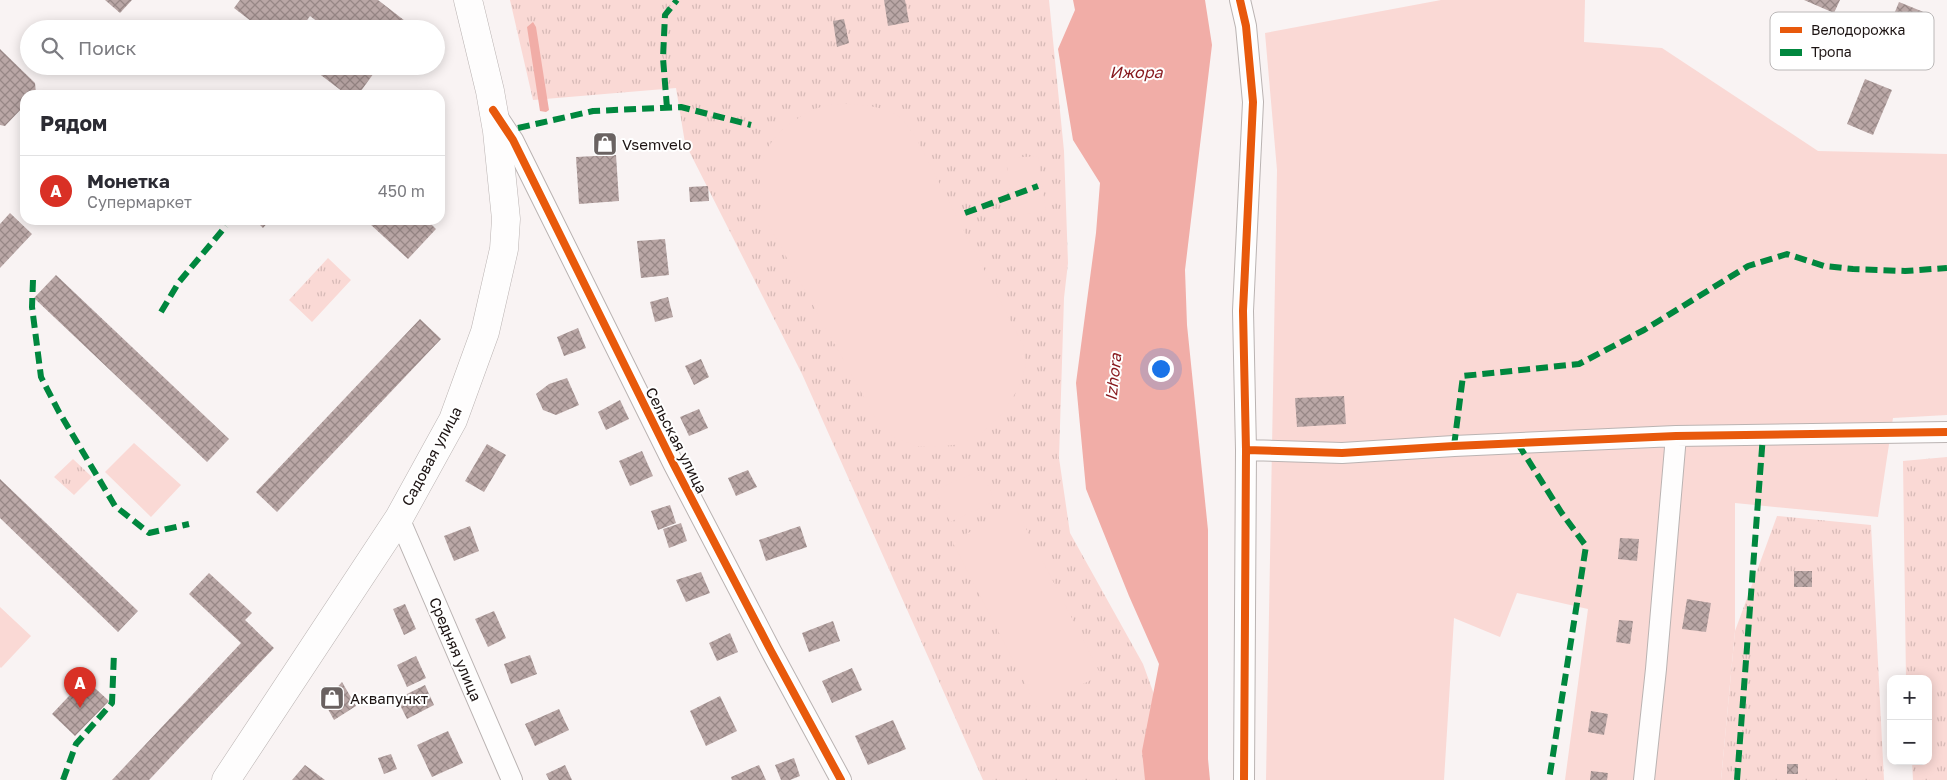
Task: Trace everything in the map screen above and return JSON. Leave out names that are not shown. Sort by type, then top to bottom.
[{"type":"main road","name":"Садовая улица","points":[[226,780],[399,518],[454,420],[485,332],[504,249],[506,219],[497,131],[468,0]]},
{"type":"street","points":[[1240,0],[1246,26],[1253,102],[1243,311],[1246,450],[1244,780]]},
{"type":"street","name":"Сельская улица","points":[[493,110],[513,140],[674,465],[841,780]]},
{"type":"street","points":[[1246,450],[1342,454],[1454,446],[1676,436],[1947,432]]},
{"type":"street","points":[[1644,780],[1656,669],[1676,436]]},
{"type":"street","name":"Средняя улица","points":[[399,518],[512,780]]},
{"type":"green space","points":[[510,0],[1049,0],[1064,151],[1068,263],[1064,298],[1059,458],[1070,533],[1143,664],[1181,769],[1162,780],[983,780],[802,374],[685,143],[676,88],[533,100]]},
{"type":"green space","points":[[1441,0],[1585,0],[1584,42],[1662,48],[1818,151],[1947,154],[1947,415],[1893,418],[1878,517],[1735,503],[1735,631],[1721,780],[1565,780],[1588,609],[1517,593],[1500,637],[1454,618],[1444,780],[1266,780],[1277,170],[1265,33]]},
{"type":"green space","points":[[828,105],[869,106],[891,112],[903,120],[915,136],[1023,345],[1026,365],[1019,387],[1004,412],[983,432],[962,444],[936,447],[916,446],[893,437],[876,419],[762,213],[760,185],[763,159],[775,137],[810,111]]},
{"type":"green space","points":[[1038,156],[1046,212],[1013,215],[1006,158]]},
{"type":"green space","points":[[328,258],[351,280],[312,322],[289,300]]},
{"type":"green space","points":[[134,443],[181,485],[151,517],[105,472]]},
{"type":"green space","points":[[1947,457],[1947,780],[1913,780],[1912,765],[1932,765],[1932,675],[1906,675],[1903,461]]},
{"type":"green space","points":[[73,459],[92,477],[74,495],[54,477]]},
{"type":"green space","points":[[981,470],[995,501],[950,522],[935,490]]},
{"type":"green space","points":[[1016,509],[1101,675],[1037,707],[952,541]]},
{"type":"green space","points":[[1777,516],[1871,525],[1884,780],[1721,780],[1735,631]]},
{"type":"green space","points":[[0,607],[31,636],[1,668],[0,667]]},
{"type":"water","name":"Ижора","points":[[1073,0],[1205,0],[1212,45],[1185,270],[1187,325],[1208,530],[1208,759],[1210,780],[1145,780],[1142,751],[1159,664],[1129,596],[1086,489],[1076,383],[1096,233],[1100,183],[1073,140],[1058,49],[1075,10]]},
{"type":"water","points":[[533,22],[536,27],[549,110],[546,112],[540,111],[527,27]]},
{"type":"building","points":[[105,0],[132,0],[120,13]]},
{"type":"building","points":[[240,0],[378,0],[404,20],[315,20],[310,16],[307,20],[249,20],[234,8]]},
{"type":"building","points":[[884,0],[905,0],[909,22],[888,26]]},
{"type":"building","points":[[1804,0],[1840,0],[1834,12]]},
{"type":"building","points":[[1899,2],[1924,12],[1895,12]]},
{"type":"building","points":[[844,19],[849,43],[837,47],[833,21]]},
{"type":"building","points":[[0,49],[20,68],[20,75],[27,75],[35,83],[36,90],[20,90],[20,110],[5,126],[0,125]]},
{"type":"building","points":[[321,75],[372,75],[362,90],[340,90]]},
{"type":"building","points":[[1865,79],[1892,90],[1873,135],[1847,124]]},
{"type":"building","points":[[596,138],[613,138],[613,154],[596,154]]},
{"type":"building","points":[[616,155],[619,201],[579,204],[576,157]]},
{"type":"building","points":[[708,186],[709,201],[690,202],[689,187]]},
{"type":"building","points":[[10,213],[20,223],[20,225],[23,225],[32,234],[0,268],[0,224]]},
{"type":"building","points":[[371,225],[432,225],[436,229],[408,259]]},
{"type":"building","points":[[665,239],[669,275],[641,278],[637,241]]},
{"type":"building","points":[[56,275],[229,439],[207,462],[34,298]]},
{"type":"building","points":[[668,297],[673,317],[655,322],[650,302]]},
{"type":"building","points":[[420,319],[441,339],[277,512],[256,492]]},
{"type":"building","points":[[578,328],[586,348],[564,356],[557,337]]},
{"type":"building","points":[[701,359],[709,377],[694,385],[685,366]]},
{"type":"building","points":[[567,378],[579,405],[556,415],[543,410],[536,394],[549,384]]},
{"type":"building","points":[[1344,396],[1346,424],[1297,427],[1295,398]]},
{"type":"building","points":[[620,400],[629,419],[606,430],[598,412]]},
{"type":"building","points":[[699,409],[708,428],[689,436],[680,417]]},
{"type":"building","points":[[487,444],[506,455],[484,492],[465,481]]},
{"type":"building","points":[[642,451],[653,476],[630,486],[619,461]]},
{"type":"building","points":[[748,470],[757,487],[736,496],[728,478]]},
{"type":"building","points":[[0,479],[138,611],[118,632],[0,518]]},
{"type":"building","points":[[670,505],[676,523],[658,530],[651,511]]},
{"type":"building","points":[[681,523],[687,541],[669,548],[663,529]]},
{"type":"building","points":[[470,526],[479,551],[454,561],[444,536]]},
{"type":"building","points":[[800,526],[807,547],[766,561],[759,540]]},
{"type":"building","points":[[1620,538],[1639,539],[1637,561],[1618,559]]},
{"type":"building","points":[[1794,571],[1812,571],[1812,587],[1794,587]]},
{"type":"building","points":[[701,572],[710,593],[686,602],[676,580]]},
{"type":"building","points":[[209,573],[252,613],[245,620],[274,648],[149,780],[112,780],[241,643],[189,594]]},
{"type":"building","points":[[1687,599],[1711,603],[1706,632],[1682,629]]},
{"type":"building","points":[[405,604],[416,629],[404,635],[393,609]]},
{"type":"building","points":[[494,611],[506,638],[488,647],[475,619]]},
{"type":"building","points":[[1619,620],[1633,621],[1630,644],[1616,642]]},
{"type":"building","points":[[833,621],[840,641],[809,652],[802,633]]},
{"type":"building","points":[[730,633],[738,652],[717,661],[709,643]]},
{"type":"building","points":[[530,655],[537,674],[511,684],[504,664]]},
{"type":"building","points":[[416,656],[426,678],[407,687],[397,665]]},
{"type":"building","points":[[852,668],[862,690],[832,703],[822,681]]},
{"type":"building","points":[[85,679],[109,701],[75,736],[52,714]]},
{"type":"building","points":[[342,682],[356,706],[334,720],[324,702]]},
{"type":"building","points":[[425,685],[434,705],[407,719],[397,699]]},
{"type":"building","points":[[720,696],[737,731],[706,746],[690,711]]},
{"type":"building","points":[[559,709],[569,730],[535,746],[525,724]]},
{"type":"building","points":[[1591,711],[1608,714],[1604,735],[1588,732]]},
{"type":"building","points":[[893,720],[906,749],[868,765],[855,736]]},
{"type":"building","points":[[448,731],[463,763],[432,777],[417,745]]},
{"type":"building","points":[[391,754],[397,769],[384,774],[378,758]]},
{"type":"building","points":[[794,758],[800,776],[790,780],[781,780],[775,765]]},
{"type":"building","points":[[1787,764],[1798,764],[1798,774],[1787,774]]},
{"type":"building","points":[[305,765],[325,780],[292,780]]},
{"type":"building","points":[[565,765],[572,780],[549,780],[546,774]]},
{"type":"building","points":[[759,765],[766,780],[732,780],[731,777]]},
{"type":"building","points":[[1591,771],[1608,773],[1607,780],[1590,780]]},
{"type":"marked path","points":[[667,108],[663,58],[665,15],[677,0]]},
{"type":"marked path","points":[[518,128],[593,111],[681,107],[751,125]]},
{"type":"marked path","points":[[965,213],[1038,186]]},
{"type":"marked path","points":[[161,312],[179,282],[226,226]]},
{"type":"marked path","points":[[1454,446],[1463,376],[1579,364],[1644,330],[1748,266],[1787,254],[1824,266],[1853,269],[1905,271],[1947,268]]},
{"type":"marked path","points":[[33,280],[32,307],[41,377],[59,412],[115,506],[149,533],[189,524]]},
{"type":"marked path","points":[[1737,780],[1763,435]]},
{"type":"marked path","points":[[1518,444],[1561,512],[1586,546],[1549,780]]},
{"type":"marked path","points":[[63,780],[76,744],[112,703],[114,653]]},
{"type":"cycle path","points":[[1240,0],[1246,26],[1253,102],[1243,311],[1246,450],[1244,780]]},
{"type":"cycle path","points":[[493,110],[513,140],[674,465],[841,780]]},
{"type":"cycle path","points":[[1246,450],[1342,453],[1676,436],[1947,432]]},
{"type":"place","name":"Vsemvelo","points":[[605,144]]},
{"type":"place","name":"Аквапункт","points":[[332,698]]},
{"type":"place","name":"Монетка","points":[[80,708]]},
{"type":"water label","name":"Izhora","points":[[1113,377]]}]
